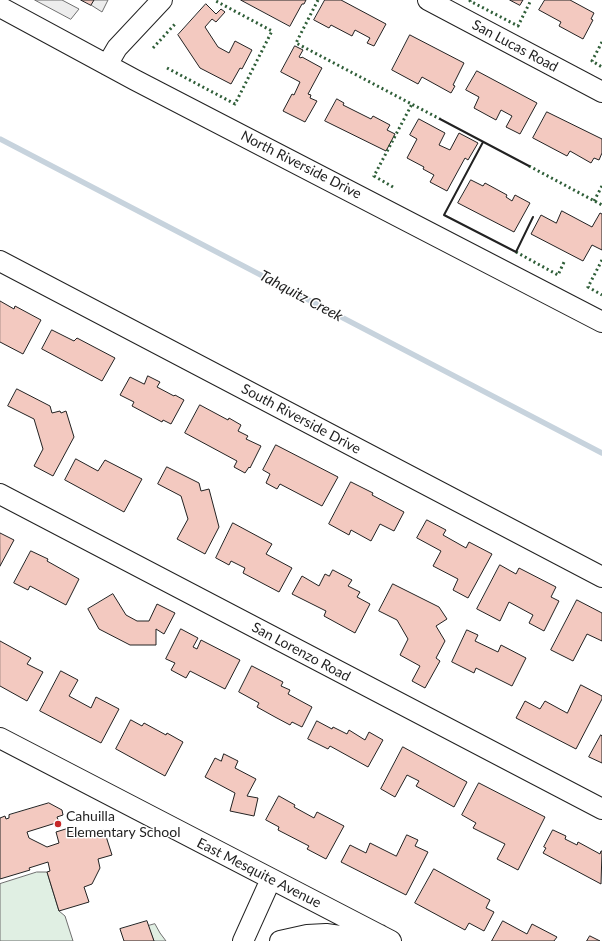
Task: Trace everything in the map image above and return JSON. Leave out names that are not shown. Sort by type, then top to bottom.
[{"type":"street","points":[[108,65],[117,48],[162,0]]},
{"type":"street","name":"San Lucas Road","points":[[428,0],[602,92]]},
{"type":"street","name":"North Riverside Drive","points":[[0,7],[108,65],[602,322]]},
{"type":"street","name":"South Riverside Drive","points":[[0,261],[602,577]]},
{"type":"street","name":"San Lorenzo Road","points":[[0,494],[602,809]]},
{"type":"street","name":"East Mesquite Avenue","points":[[0,738],[385,938]]},
{"type":"street","points":[[243,941],[271,879]]},
{"type":"street","points":[[280,941],[307,935],[326,934],[368,940],[385,938]]},
{"type":"green space","points":[[37,872],[47,872],[59,911],[65,916],[73,941],[0,941],[0,884]]},
{"type":"green space","points":[[155,924],[166,941],[154,941],[148,926]]},
{"type":"shaded area","points":[[35,0],[62,0],[79,9],[71,19]]},
{"type":"shaded area","points":[[94,0],[108,0],[102,12],[91,5]]},
{"type":"building","points":[[81,0],[94,0],[91,5]]},
{"type":"building","points":[[241,0],[306,0],[304,4],[302,4],[290,26]]},
{"type":"building","points":[[325,0],[341,0],[386,24],[374,46],[367,43],[370,38],[355,30],[352,36],[331,25],[329,28],[314,20]]},
{"type":"building","points":[[510,0],[523,0],[520,5]]},
{"type":"building","points":[[545,0],[570,0],[594,13],[591,19],[593,20],[583,39],[559,26],[561,22],[539,10]]},
{"type":"building","points":[[206,4],[216,14],[221,9],[225,12],[216,22],[212,19],[205,27],[218,47],[229,53],[235,41],[252,50],[242,69],[240,68],[231,84],[200,68],[178,35]]},
{"type":"building","points":[[410,35],[464,63],[453,85],[455,86],[451,93],[422,77],[418,84],[392,70]]},
{"type":"building","points":[[295,46],[303,50],[299,57],[302,57],[322,68],[308,94],[311,95],[310,98],[317,101],[305,122],[283,111],[292,94],[294,95],[300,82],[281,72]]},
{"type":"building","points":[[477,71],[537,103],[520,134],[506,127],[512,116],[501,110],[496,120],[474,108],[479,97],[466,90]]},
{"type":"building","points":[[337,99],[344,103],[343,105],[371,119],[373,116],[390,125],[387,130],[395,134],[386,151],[325,121]]},
{"type":"building","points":[[547,112],[602,139],[602,153],[599,160],[594,158],[591,163],[570,151],[567,156],[533,138]]},
{"type":"building","points":[[419,119],[445,133],[439,145],[450,150],[459,133],[478,143],[468,160],[465,158],[447,191],[430,182],[434,175],[423,169],[424,167],[407,158],[417,139],[410,135]]},
{"type":"building","points":[[471,180],[483,186],[485,183],[507,195],[506,197],[512,201],[515,195],[530,203],[514,232],[458,203]]},
{"type":"building","points":[[562,211],[592,227],[600,213],[602,214],[602,250],[592,245],[583,261],[531,234],[541,215],[556,223]]},
{"type":"building","points":[[0,301],[14,309],[15,306],[41,320],[23,354],[0,342]]},
{"type":"building","points":[[52,330],[74,341],[77,338],[115,358],[102,381],[42,349]]},
{"type":"building","points":[[148,376],[160,382],[157,387],[184,400],[171,424],[163,420],[162,422],[132,406],[134,402],[120,395],[130,377],[144,384]]},
{"type":"building","points":[[17,389],[50,406],[52,413],[60,411],[61,413],[66,411],[74,437],[53,476],[34,466],[43,449],[34,419],[8,406]]},
{"type":"building","points":[[200,405],[228,420],[229,418],[241,425],[238,431],[248,436],[246,439],[261,446],[250,468],[249,467],[245,473],[234,467],[237,461],[185,433]]},
{"type":"building","points":[[276,445],[338,477],[322,506],[280,484],[277,489],[266,483],[270,474],[263,470]]},
{"type":"building","points":[[76,459],[98,471],[105,460],[142,479],[124,512],[65,480]]},
{"type":"building","points":[[167,467],[199,483],[201,491],[209,489],[219,527],[205,554],[177,539],[188,519],[181,496],[158,484]]},
{"type":"building","points":[[351,482],[373,493],[372,495],[404,512],[394,531],[380,524],[371,541],[351,530],[349,535],[329,524]]},
{"type":"building","points":[[427,520],[446,530],[443,535],[466,548],[469,542],[492,554],[468,598],[453,590],[458,579],[433,566],[441,551],[417,538]]},
{"type":"building","points":[[233,523],[272,544],[266,554],[292,568],[279,592],[243,573],[245,568],[231,561],[229,565],[216,558]]},
{"type":"building","points":[[0,533],[14,540],[0,566]]},
{"type":"building","points":[[31,551],[48,559],[47,561],[79,579],[66,605],[30,586],[28,590],[14,583]]},
{"type":"building","points":[[500,565],[516,574],[519,568],[556,587],[551,597],[559,601],[544,631],[529,623],[533,615],[509,602],[500,621],[477,609]]},
{"type":"building","points":[[333,570],[352,580],[348,586],[360,592],[357,597],[370,604],[355,633],[324,616],[326,611],[292,594],[302,576],[319,586],[325,574],[329,576]]},
{"type":"building","points":[[393,584],[439,607],[447,619],[436,626],[445,641],[436,658],[440,661],[425,688],[412,681],[420,666],[400,655],[408,639],[397,620],[379,611]]},
{"type":"building","points":[[113,594],[126,615],[137,621],[149,621],[157,604],[175,613],[164,634],[156,629],[156,645],[130,645],[99,629],[88,609]]},
{"type":"building","points":[[577,600],[602,613],[602,641],[587,634],[573,661],[551,650]]},
{"type":"building","points":[[181,629],[198,638],[193,647],[197,649],[201,640],[240,660],[225,689],[190,671],[186,678],[171,670],[175,663],[166,659]]},
{"type":"building","points":[[467,630],[478,635],[475,641],[498,652],[501,645],[526,658],[512,686],[476,668],[474,673],[452,662]]},
{"type":"building","points":[[0,641],[31,658],[27,664],[43,672],[27,701],[0,686]]},
{"type":"building","points":[[252,666],[283,682],[281,686],[290,690],[288,694],[312,707],[302,727],[292,722],[290,725],[257,707],[259,703],[239,692]]},
{"type":"building","points":[[61,671],[78,680],[69,696],[91,708],[96,697],[119,709],[101,743],[40,711]]},
{"type":"building","points":[[581,685],[602,696],[602,699],[576,749],[516,718],[525,701],[540,709],[545,701],[567,713]]},
{"type":"building","points":[[131,720],[142,726],[144,723],[183,742],[165,776],[116,749]]},
{"type":"building","points":[[317,721],[332,729],[333,727],[347,734],[349,730],[365,740],[369,732],[383,740],[368,767],[330,746],[328,749],[308,739]]},
{"type":"building","points":[[601,735],[602,736],[602,763],[589,757]]},
{"type":"building","points":[[403,747],[467,782],[454,807],[416,786],[419,781],[407,775],[395,797],[381,789]]},
{"type":"building","points":[[224,754],[238,761],[235,768],[256,779],[247,796],[258,798],[254,816],[230,811],[235,793],[205,777],[215,758],[221,761]]},
{"type":"building","points":[[479,783],[545,817],[518,870],[497,859],[505,844],[473,828],[476,823],[462,815]]},
{"type":"building","points":[[279,796],[295,805],[294,807],[314,818],[317,812],[344,826],[326,859],[307,849],[309,846],[278,830],[279,827],[266,820]]},
{"type":"building","points":[[49,803],[62,810],[63,815],[57,817],[59,822],[27,832],[29,838],[47,847],[59,843],[56,832],[72,827],[74,835],[86,832],[87,835],[104,830],[112,855],[98,859],[100,868],[92,884],[84,887],[89,902],[59,911],[47,872],[50,871],[48,862],[29,868],[30,870],[0,879],[0,818],[5,816],[6,819],[9,818],[9,815]]},
{"type":"building","points":[[553,830],[566,836],[565,839],[577,845],[578,842],[600,854],[602,851],[601,884],[543,853],[546,848],[544,847]]},
{"type":"building","points":[[407,835],[418,840],[415,846],[428,852],[406,895],[341,862],[350,845],[366,853],[370,843],[396,856]]},
{"type":"building","points":[[434,869],[490,900],[486,908],[494,912],[484,931],[469,923],[465,930],[415,903]]},
{"type":"building","points":[[147,921],[154,941],[124,941],[120,929]]},
{"type":"building","points":[[503,921],[527,934],[532,924],[557,937],[554,941],[492,941]]},
{"type":"building","points":[[590,936],[600,941],[587,941]]},
{"type":"waterway","name":"Tahquitz Creek","points":[[0,139],[602,453]]},
{"type":"hedge","points":[[167,68],[235,104],[272,31],[214,0]]},
{"type":"hedge","points":[[318,0],[296,43],[440,119]]},
{"type":"hedge","points":[[471,0],[470,1],[518,26],[531,0]]},
{"type":"hedge","points":[[153,48],[175,24]]},
{"type":"hedge","points":[[602,42],[592,61],[602,67]]},
{"type":"hedge","points":[[393,187],[374,176],[412,104]]},
{"type":"hedge","points":[[529,166],[602,205]]},
{"type":"hedge","points":[[594,201],[602,186]]},
{"type":"hedge","points":[[516,252],[558,275],[565,260]]},
{"type":"hedge","points":[[602,260],[588,287],[602,295]]},
{"type":"wall","points":[[440,119],[529,166]]},
{"type":"wall","points":[[483,142],[444,215],[516,252],[533,217]]},
{"type":"place","name":"Cahuilla Elementary School","points":[[58,824]]}]
